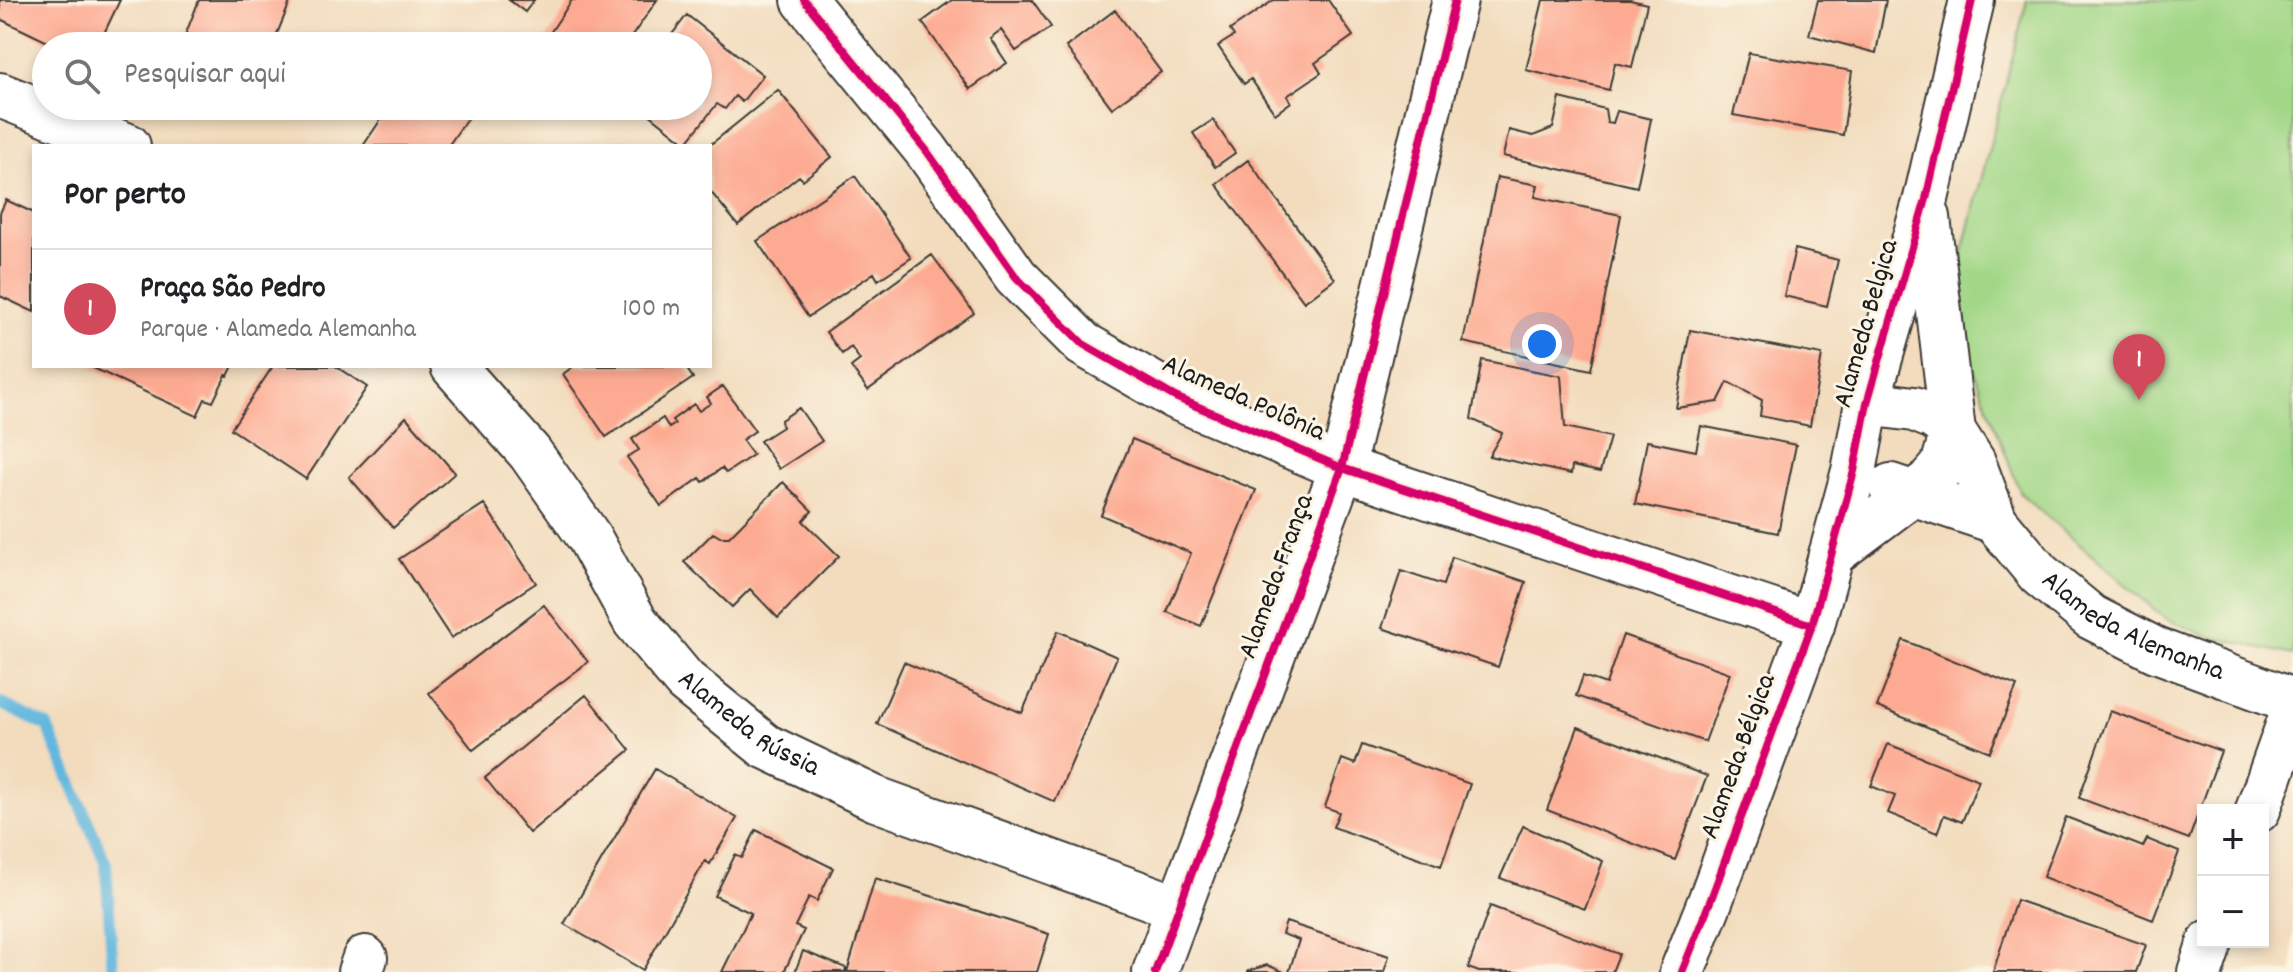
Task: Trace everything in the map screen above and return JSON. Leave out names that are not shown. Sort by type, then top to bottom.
[{"type":"street","name":"Alameda Polônia","points":[[804,0],[926,150],[1016,277],[1083,344],[1175,397],[1342,468],[1812,625]]},
{"type":"street","name":"Alameda França","points":[[1155,972],[1342,468],[1455,0]]},
{"type":"street","points":[[1926,199],[1972,0]]},
{"type":"street","points":[[0,95],[32,108]]},
{"type":"street","points":[[63,120],[123,144]]},
{"type":"street","name":"Alameda Belgica","points":[[1831,555],[1854,471],[1867,403],[1926,199]]},
{"type":"street","name":"Alameda Belgica","points":[[1831,555],[1931,480],[1943,466],[1953,431],[1926,199]]},
{"type":"street","name":"Alameda Rússia","points":[[455,368],[530,453],[589,537],[635,621],[685,681],[765,746],[876,799],[1179,908]]},
{"type":"street","name":"Alameda Alemanha","points":[[1867,403],[1914,409],[1934,417],[1953,431],[1973,462],[1995,521],[2039,574],[2091,617],[2156,650],[2293,701]]},
{"type":"street","points":[[1854,471],[1912,495],[1995,521]]},
{"type":"street","name":"Alameda Bélgica","points":[[1682,972],[1812,625],[1831,555]]},
{"type":"street","points":[[2260,804],[2293,712]]},
{"type":"street","points":[[2200,972],[2208,948]]},
{"type":"green space","points":[[2027,0],[2293,0],[2293,655],[2207,636],[2164,618],[2021,494],[1949,306]]},
{"type":"building","points":[[0,0],[120,0],[105,32],[32,32],[32,34],[0,19]]},
{"type":"building","points":[[199,0],[291,0],[278,32],[186,32]]},
{"type":"building","points":[[509,0],[534,0],[525,12]]},
{"type":"building","points":[[572,0],[657,0],[635,32],[551,32]]},
{"type":"building","points":[[952,0],[1032,0],[1051,27],[1016,51],[1001,30],[990,38],[1007,63],[970,89],[922,22]]},
{"type":"building","points":[[1274,0],[1328,0],[1353,36],[1315,63],[1321,73],[1287,96],[1291,102],[1275,114],[1251,79],[1244,84],[1218,46],[1234,36],[1230,30]]},
{"type":"building","points":[[1543,0],[1630,0],[1647,4],[1632,67],[1615,63],[1609,90],[1526,70]]},
{"type":"building","points":[[1818,0],[1886,0],[1876,53],[1809,35]]},
{"type":"building","points":[[1115,10],[1161,72],[1112,108],[1066,47]]},
{"type":"building","points":[[687,15],[709,32],[674,32]]},
{"type":"building","points":[[712,35],[763,75],[742,102],[735,96],[725,109],[717,104],[712,110]]},
{"type":"building","points":[[1749,53],[1852,71],[1843,135],[1733,115]]},
{"type":"building","points":[[778,90],[832,157],[803,180],[799,176],[738,225],[712,193],[711,144]]},
{"type":"building","points":[[1560,98],[1605,109],[1607,122],[1613,123],[1617,111],[1651,119],[1637,187],[1503,156],[1509,130],[1533,136],[1553,128]]},
{"type":"building","points":[[381,120],[466,120],[449,144],[364,144]]},
{"type":"building","points":[[657,120],[704,120],[686,143]]},
{"type":"building","points":[[1213,120],[1235,153],[1215,167],[1193,133]]},
{"type":"building","points":[[1248,160],[1335,279],[1304,302],[1216,184]]},
{"type":"building","points":[[855,176],[911,258],[878,280],[874,273],[808,317],[757,241]]},
{"type":"building","points":[[1497,177],[1538,185],[1535,197],[1621,215],[1591,370],[1463,342]]},
{"type":"building","points":[[6,200],[32,212],[32,311],[0,296],[0,213]]},
{"type":"building","points":[[1795,249],[1838,260],[1827,306],[1784,296]]},
{"type":"building","points":[[932,255],[974,313],[868,390],[851,367],[860,360],[851,347],[842,354],[826,332]]},
{"type":"building","points":[[1690,330],[1822,355],[1810,426],[1760,416],[1762,400],[1728,382],[1718,402],[1676,408]]},
{"type":"building","points":[[1482,360],[1561,376],[1565,427],[1610,437],[1600,472],[1572,466],[1571,474],[1489,456],[1502,433],[1471,419]]},
{"type":"building","points":[[93,368],[232,368],[213,402],[205,399],[197,416]]},
{"type":"building","points":[[272,368],[338,368],[367,387],[306,479],[231,429]]},
{"type":"building","points":[[571,368],[686,368],[693,378],[606,437],[563,374]]},
{"type":"building","points":[[723,386],[755,431],[742,440],[753,455],[726,473],[722,468],[703,482],[700,478],[661,506],[627,457],[639,450],[632,439],[663,418],[669,428],[675,424],[672,420],[694,404],[699,411],[711,403],[707,397]]},
{"type":"building","points":[[799,408],[822,441],[779,469],[760,441],[782,427],[781,420]]},
{"type":"building","points":[[406,417],[455,473],[393,528],[349,477]]},
{"type":"building","points":[[1701,426],[1796,445],[1778,533],[1635,504],[1647,441],[1696,451]]},
{"type":"building","points":[[1132,439],[1256,490],[1201,626],[1167,612],[1191,553],[1101,515]]},
{"type":"building","points":[[783,482],[812,511],[803,521],[839,556],[778,618],[750,589],[732,607],[684,562],[713,533],[729,537]]},
{"type":"building","points":[[484,504],[536,583],[451,638],[399,559]]},
{"type":"building","points":[[1452,557],[1526,582],[1498,667],[1382,628],[1401,571],[1443,585]]},
{"type":"building","points":[[544,605],[588,662],[473,750],[429,693]]},
{"type":"building","points":[[1058,631],[1117,657],[1055,802],[877,724],[904,662],[1022,713]]},
{"type":"building","points":[[1623,635],[1730,673],[1705,742],[1576,696],[1583,676],[1606,684]]},
{"type":"building","points":[[1903,640],[2017,686],[1990,752],[1877,707]]},
{"type":"building","points":[[586,695],[630,750],[529,833],[485,778]]},
{"type":"building","points":[[2110,711],[2221,751],[2202,804],[2197,804],[2197,817],[2189,839],[2079,798]]},
{"type":"building","points":[[1578,727],[1707,776],[1675,860],[1547,810]]},
{"type":"building","points":[[1888,744],[1979,780],[1962,822],[1944,815],[1937,833],[1888,813],[1895,796],[1871,786]]},
{"type":"building","points":[[1362,745],[1470,784],[1441,866],[1333,827],[1339,812],[1325,807],[1342,759],[1355,764]]},
{"type":"building","points":[[655,769],[737,818],[710,864],[705,861],[643,970],[564,924]]},
{"type":"building","points":[[2066,817],[2143,847],[2147,839],[2179,852],[2153,920],[2043,877]]},
{"type":"building","points":[[1523,826],[1603,861],[1585,909],[1500,878]]},
{"type":"building","points":[[756,830],[833,868],[817,901],[809,897],[795,926],[804,930],[784,972],[722,972],[751,913],[715,896],[735,855],[742,858]]},
{"type":"building","points":[[875,878],[1049,934],[1037,972],[847,972]]},
{"type":"building","points":[[2016,900],[2146,945],[2136,972],[1993,972]]},
{"type":"building","points":[[1490,906],[1619,954],[1612,972],[1479,972],[1468,968]]},
{"type":"building","points":[[1286,922],[1389,956],[1384,972],[1289,972],[1299,940],[1282,934]]},
{"type":"building","points":[[803,951],[846,968],[845,972],[795,972]]},
{"type":"building","points":[[1267,965],[1284,972],[1248,972],[1248,971]]},
{"type":"waterway","points":[[0,703],[47,726],[106,864],[113,972]]},
{"type":"cycle path","points":[[804,0],[926,150],[1016,277],[1083,344],[1175,397],[1342,468],[1812,625]]},
{"type":"cycle path","points":[[1155,972],[1342,468],[1455,0]]},
{"type":"cycle path","points":[[1682,972],[1812,625],[1854,471],[1867,403],[1926,199],[1972,0]]},
{"type":"place","name":"Praça São Pedro","points":[[2139,400]]}]
